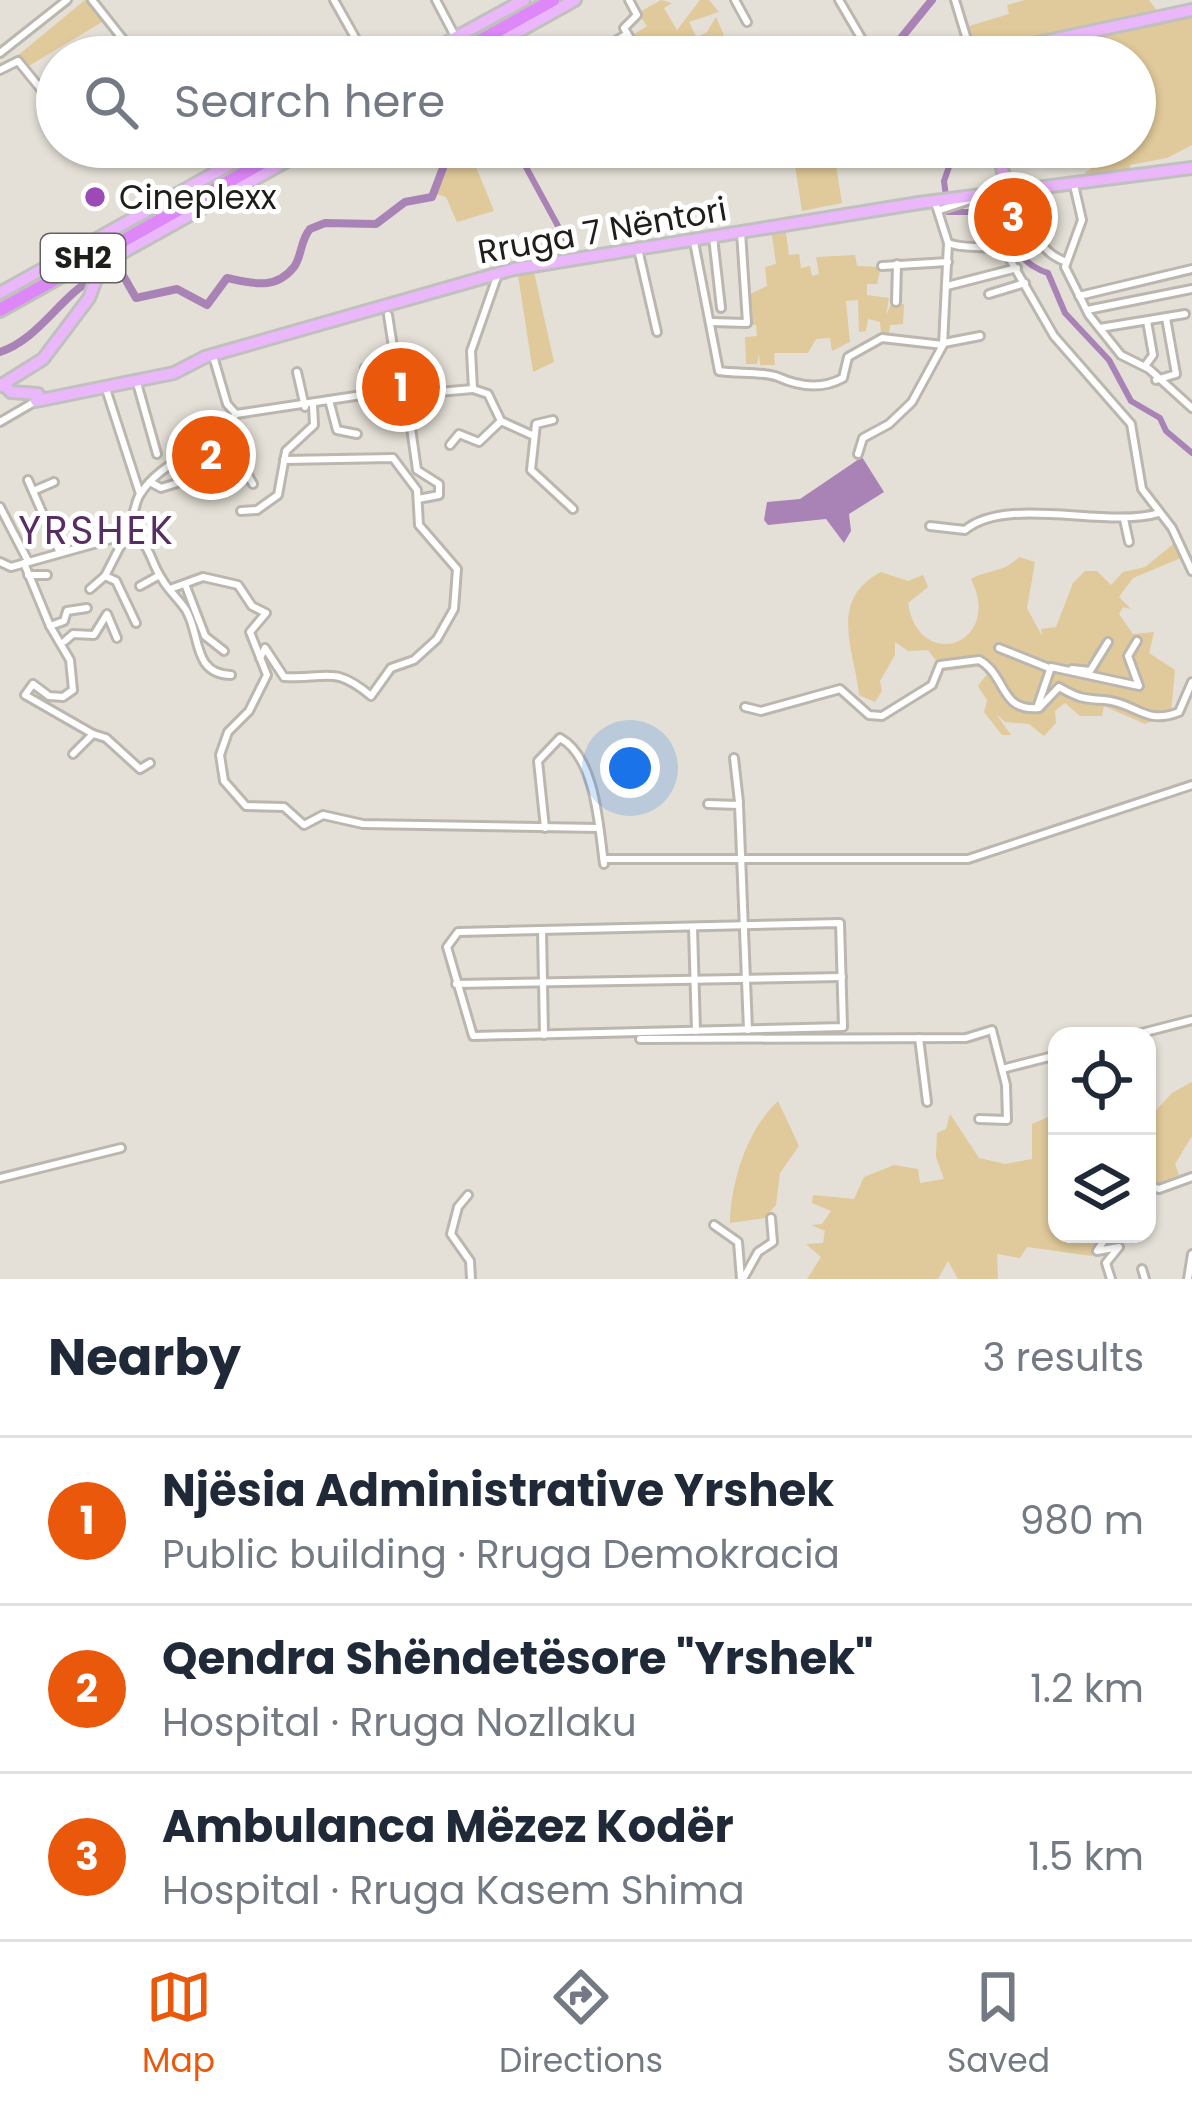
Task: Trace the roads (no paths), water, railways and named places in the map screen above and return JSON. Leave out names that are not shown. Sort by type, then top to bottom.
[{"type":"highway","points":[[479,36],[543,0]]},
{"type":"highway","points":[[489,36],[553,0]]},
{"type":"highway","name":"SH2","points":[[1,303],[244,168]]},
{"type":"highway","name":"SH2","points":[[1,303],[251,168]]},
{"type":"highway","points":[[85,246],[103,245],[166,212]]},
{"type":"highway","points":[[1,303],[37,279],[38,272]]},
{"type":"main road","points":[[460,36],[524,0]]},
{"type":"main road","points":[[510,36],[574,0]]},
{"type":"main road","points":[[1156,1],[1164,16]]},
{"type":"main road","points":[[1070,36],[1192,10]]},
{"type":"main road","points":[[38,272],[224,168]]},
{"type":"main road","points":[[37,397],[3,386],[43,359],[93,286],[98,269],[275,168]]},
{"type":"main road","points":[[1002,168],[1008,193]]},
{"type":"main road","name":"Rruga 7 Nëntori","points":[[37,397],[137,382],[213,356],[495,279],[638,249],[1192,168]]},
{"type":"street","points":[[0,53],[67,0]]},
{"type":"street","points":[[92,0],[120,36]]},
{"type":"street","points":[[334,0],[354,36]]},
{"type":"street","points":[[436,0],[455,36]]},
{"type":"street","points":[[624,36],[625,23],[637,15],[629,0]]},
{"type":"street","points":[[735,0],[747,22]]},
{"type":"street","points":[[839,0],[860,36]]},
{"type":"street","points":[[955,0],[966,36]]},
{"type":"street","points":[[0,70],[18,61],[36,83]]},
{"type":"street","points":[[1074,185],[1082,220],[1066,262],[1079,296],[1123,357],[1145,366],[1192,408]]},
{"type":"street","points":[[1008,193],[1014,213]]},
{"type":"street","points":[[858,454],[863,438],[889,424],[912,402],[944,344],[948,243],[944,204]]},
{"type":"street","points":[[1033,214],[1035,234],[1046,252],[1066,262]]},
{"type":"street","points":[[711,322],[747,323],[741,232]]},
{"type":"street","points":[[713,237],[721,308]]},
{"type":"street","points":[[694,240],[719,371],[775,376],[796,387],[836,383],[843,379],[848,357],[878,339],[944,344],[980,335]]},
{"type":"street","points":[[948,243],[967,250],[1002,249],[1017,268],[1054,335],[1131,424],[1141,486],[1192,571]]},
{"type":"street","points":[[638,249],[650,320],[657,332]]},
{"type":"street","points":[[882,266],[947,262]]},
{"type":"street","points":[[896,302],[897,264]]},
{"type":"street","points":[[946,286],[1017,268]]},
{"type":"street","points":[[1079,296],[1192,268]]},
{"type":"street","points":[[473,388],[471,351],[495,279]]},
{"type":"street","points":[[989,294],[1025,284]]},
{"type":"street","points":[[1087,310],[1192,289]]},
{"type":"street","points":[[388,314],[405,386],[397,398]]},
{"type":"street","points":[[1099,328],[1185,314]]},
{"type":"street","points":[[1156,380],[1176,374],[1166,318]]},
{"type":"street","points":[[1145,366],[1153,356],[1147,321]]},
{"type":"street","points":[[213,356],[227,404],[236,413]]},
{"type":"street","points":[[362,395],[363,369],[424,358],[441,393],[473,388],[488,394],[501,421],[534,436]]},
{"type":"street","points":[[241,511],[274,500],[287,449],[314,425],[297,372]]},
{"type":"street","points":[[137,382],[158,454]]},
{"type":"street","points":[[106,389],[141,494]]},
{"type":"street","points":[[90,590],[105,576],[150,482],[222,430],[236,413],[362,395],[397,398],[408,407],[417,470],[439,484],[439,495],[418,499]]},
{"type":"street","points":[[0,422],[37,397]]},
{"type":"street","points":[[329,400],[337,430],[357,434]]},
{"type":"street","points":[[553,420],[536,424],[531,470],[573,509]]},
{"type":"street","points":[[450,445],[458,434],[479,442],[501,421]]},
{"type":"street","points":[[222,430],[253,484]]},
{"type":"street","points":[[193,452],[206,462],[203,470],[193,472]]},
{"type":"street","points":[[260,658],[266,648],[284,676],[304,678],[324,671],[353,679],[370,696],[391,668],[412,661],[431,645],[454,609],[458,573],[418,525],[415,485],[391,457],[284,460]]},
{"type":"street","points":[[28,480],[60,553]]},
{"type":"street","points":[[32,491],[54,482]]},
{"type":"street","points":[[150,482],[161,488],[177,482]]},
{"type":"street","points":[[0,507],[72,668],[72,692],[51,697],[33,684],[24,693],[105,737],[140,770],[150,763]]},
{"type":"street","points":[[957,542],[977,520],[996,517],[1086,513],[1124,519],[1159,513]]},
{"type":"street","points":[[1124,519],[1129,542]]},
{"type":"street","points":[[930,526],[967,529]]},
{"type":"street","points":[[0,562],[7,568],[128,534],[149,546],[160,575],[187,611],[202,661],[215,673],[231,675]]},
{"type":"street","points":[[28,575],[47,575]]},
{"type":"street","points":[[140,586],[160,575]]},
{"type":"street","points":[[105,576],[116,581],[136,623]]},
{"type":"street","points":[[170,589],[207,577],[238,585],[252,606],[266,611],[250,630],[267,675],[249,711],[228,732],[219,761],[225,783],[246,806],[284,807],[304,825],[325,815],[357,823],[599,828]]},
{"type":"street","points":[[184,584],[205,636],[224,651]]},
{"type":"street","points":[[50,626],[64,621],[67,610],[87,608]]},
{"type":"street","points":[[64,643],[73,634],[94,635],[107,614],[118,638]]},
{"type":"street","points":[[1069,670],[1139,686],[1128,656],[1137,641]]},
{"type":"street","points":[[999,648],[1048,668],[1090,671],[1108,642]]},
{"type":"street","points":[[745,707],[760,712],[840,689],[869,715],[882,716],[932,685],[941,664],[984,662],[999,675],[1007,700],[1037,709]]},
{"type":"street","points":[[1037,709],[1048,668]]},
{"type":"street","points":[[1037,709],[1059,687],[1083,702],[1110,702],[1154,719],[1179,712],[1192,682]]},
{"type":"street","points":[[73,754],[93,734]]},
{"type":"street","points":[[545,828],[538,761],[560,738],[578,755],[604,862],[968,859],[1192,785]]},
{"type":"street","points":[[734,758],[743,859],[748,1030]]},
{"type":"street","points":[[708,804],[739,803]]},
{"type":"street","points":[[840,923],[843,1028],[470,1035],[447,947],[452,935],[693,927],[840,923]]},
{"type":"street","points":[[693,927],[696,1031]]},
{"type":"street","points":[[542,930],[544,1035]]},
{"type":"street","points":[[456,984],[842,977]]},
{"type":"street","points":[[1156,1029],[1192,1020]]},
{"type":"street","points":[[640,1039],[966,1038],[992,1030],[1007,1120],[979,1119]]},
{"type":"street","points":[[919,1038],[928,1102]]},
{"type":"street","points":[[1002,1069],[1048,1057]]},
{"type":"street","points":[[0,1178],[121,1148]]},
{"type":"street","points":[[1156,1188],[1192,1177]]},
{"type":"street","points":[[468,1195],[458,1207],[451,1234],[470,1261],[471,1279]]},
{"type":"street","points":[[742,1279],[758,1252],[773,1242],[771,1218]]},
{"type":"street","points":[[714,1225],[738,1242],[742,1279]]},
{"type":"street","points":[[1102,1243],[1096,1251],[1119,1247],[1106,1263],[1111,1279]]},
{"type":"street","points":[[1189,1279],[1192,1254]]},
{"type":"waterway","points":[[903,36],[932,0]]},
{"type":"waterway","points":[[0,352],[29,336],[78,289],[108,271],[124,277],[136,298],[177,289],[207,305],[227,278],[262,283],[279,280],[294,267],[310,229],[325,223],[376,224],[405,202],[432,197],[443,168]]},
{"type":"waterway","points":[[526,168],[570,248]]},
{"type":"waterway","points":[[949,168],[944,181],[948,212],[978,212],[993,242],[1048,273],[1065,313],[1109,360],[1131,401],[1160,418],[1166,431],[1192,453]]},
{"type":"place","name":"Cineplexx","points":[[95,197]]},
{"type":"place","name":"Ambulanca Mëzez Kodër","points":[[1013,217]]},
{"type":"place","name":"Njësia Administrative Yrshek","points":[[401,387]]},
{"type":"place","name":"Qendra Shëndetësore \"Yrshek\"","points":[[211,455]]},
{"type":"district","name":"YRSHEK","points":[[97,530]]}]
